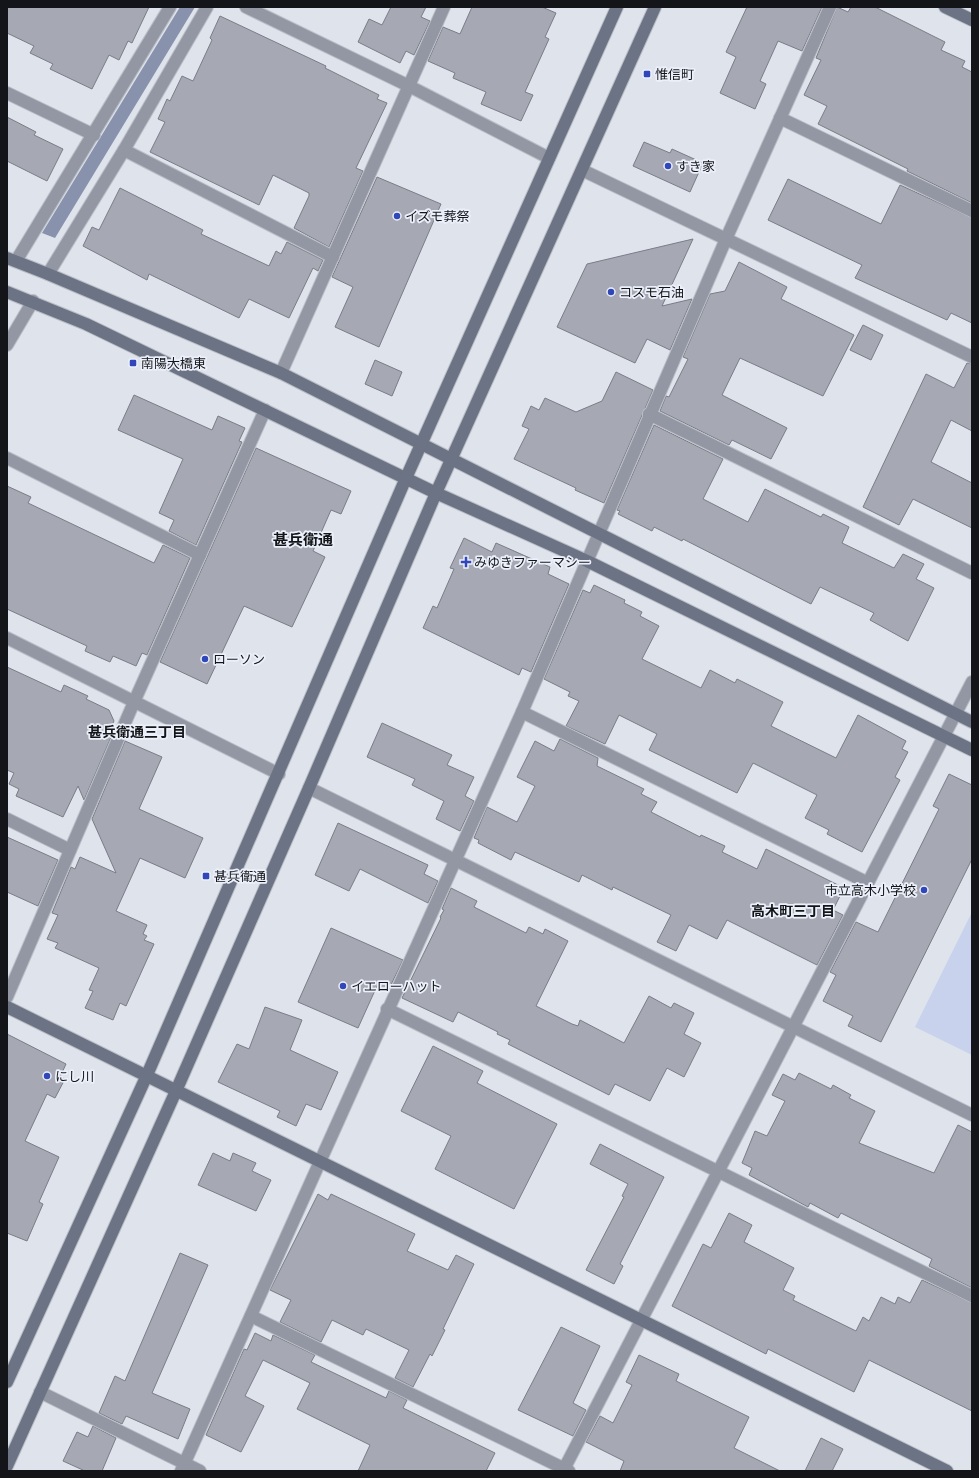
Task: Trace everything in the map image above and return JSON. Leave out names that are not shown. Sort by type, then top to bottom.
[{"type":"street","points":[[170,7],[94,135],[12,260],[281,373],[972,722]]},
{"type":"street","points":[[48,274],[124,150],[207,7]]},
{"type":"street","points":[[246,7],[409,86],[549,158]]},
{"type":"street","points":[[281,373],[444,7]]},
{"type":"street","points":[[8,1378],[147,1075],[279,774],[406,478],[617,7]]},
{"type":"street","points":[[7,1466],[310,788],[436,493],[655,7]]},
{"type":"street","points":[[182,1467],[251,1316],[454,860],[522,712],[588,561],[649,414],[830,7]]},
{"type":"street","points":[[945,7],[972,20]]},
{"type":"street","points":[[7,93],[94,135]]},
{"type":"street","points":[[780,118],[972,211]]},
{"type":"street","points":[[124,150],[333,257]]},
{"type":"street","points":[[582,170],[972,357]]},
{"type":"street","points":[[7,292],[86,324],[436,493],[588,561],[972,750]]},
{"type":"street","points":[[7,345],[33,302]]},
{"type":"street","points":[[7,997],[134,702],[265,410]]},
{"type":"street","points":[[649,414],[972,573]]},
{"type":"street","points":[[7,458],[200,556]]},
{"type":"street","points":[[7,638],[279,774]]},
{"type":"street","points":[[251,1316],[565,1470],[641,1319],[972,682]]},
{"type":"street","points":[[522,712],[868,883]]},
{"type":"street","points":[[310,788],[972,1114]]},
{"type":"street","points":[[7,819],[70,850]]},
{"type":"street","points":[[7,1007],[947,1471]]},
{"type":"street","points":[[387,1009],[972,1296]]},
{"type":"street","points":[[40,1392],[182,1467],[200,1471]]},
{"type":"shaded area","points":[[180,7],[195,7],[55,238],[42,233]]},
{"type":"shaded area","points":[[972,912],[972,1055],[915,1027]]},
{"type":"building","points":[[7,7],[149,7],[132,43],[128,41],[119,60],[109,55],[92,89],[50,69],[53,64],[30,53],[34,46],[7,33]]},
{"type":"building","points":[[391,7],[426,7],[421,17],[430,21],[414,55],[406,51],[400,63],[358,42],[369,19],[382,25]]},
{"type":"building","points":[[472,7],[542,7],[556,13],[545,37],[549,39],[525,92],[533,95],[521,121],[481,104],[486,92],[453,78],[455,73],[428,61],[443,27],[460,34]]},
{"type":"building","points":[[747,7],[822,7],[802,51],[778,41],[760,81],[766,84],[755,109],[720,93],[736,57],[726,52]]},
{"type":"building","points":[[837,7],[848,12],[851,7],[875,7],[945,42],[941,50],[965,61],[962,67],[972,72],[972,203],[818,124],[827,106],[804,95],[821,60],[816,58]]},
{"type":"building","points":[[220,16],[326,66],[325,68],[379,95],[377,99],[387,103],[356,168],[363,171],[329,247],[294,228],[309,193],[273,175],[259,205],[150,152],[165,122],[158,119],[167,99],[170,101],[182,76],[193,81],[212,40],[210,38]]},
{"type":"building","points":[[7,117],[36,132],[34,135],[63,149],[47,181],[7,161]]},
{"type":"building","points":[[644,142],[670,153],[672,149],[703,163],[690,192],[633,166]]},
{"type":"building","points":[[377,177],[441,204],[379,347],[335,327],[353,287],[332,277]]},
{"type":"building","points":[[788,179],[881,224],[900,185],[972,218],[972,323],[951,313],[947,320],[855,278],[862,265],[768,220]]},
{"type":"building","points":[[120,188],[203,230],[201,234],[269,266],[276,251],[281,254],[287,242],[323,260],[318,271],[313,268],[289,318],[249,299],[239,318],[149,274],[147,280],[83,246],[92,227],[99,230]]},
{"type":"building","points":[[693,239],[662,306],[692,299],[670,350],[647,339],[635,363],[557,327],[587,264]]},
{"type":"building","points":[[739,262],[787,287],[781,299],[854,335],[823,396],[740,358],[722,395],[787,428],[771,459],[732,440],[729,445],[660,411],[666,396],[669,397],[688,359],[683,357],[710,294],[725,291]]},
{"type":"building","points":[[863,325],[883,335],[871,360],[850,350]]},
{"type":"building","points":[[375,360],[402,372],[392,396],[365,384]]},
{"type":"building","points":[[967,363],[972,364],[972,431],[951,420],[931,462],[972,483],[972,528],[913,499],[899,525],[863,507],[926,374],[954,388]]},
{"type":"building","points":[[616,372],[653,390],[604,503],[514,459],[529,429],[522,426],[531,406],[539,410],[545,398],[576,412],[602,401]]},
{"type":"building","points":[[134,395],[212,430],[218,416],[245,428],[239,441],[242,442],[196,545],[169,531],[174,520],[159,513],[183,459],[118,430]]},
{"type":"building","points":[[654,425],[723,459],[703,499],[748,522],[765,489],[821,517],[823,514],[849,527],[842,543],[894,568],[903,554],[924,564],[916,579],[934,588],[908,641],[870,620],[874,613],[820,587],[811,604],[683,539],[682,541],[654,527],[652,531],[618,514],[620,511],[617,510]]},
{"type":"building","points":[[256,448],[351,491],[341,514],[331,510],[313,551],[325,557],[292,627],[244,606],[207,684],[160,662]]},
{"type":"building","points":[[7,486],[31,497],[28,503],[154,563],[163,545],[190,558],[147,655],[142,653],[136,666],[113,656],[110,662],[85,651],[87,646],[7,609]]},
{"type":"building","points":[[464,538],[492,552],[496,543],[550,567],[548,574],[569,584],[531,672],[522,668],[519,675],[423,628],[433,606],[437,608],[454,569],[450,568]]},
{"type":"building","points":[[594,585],[625,600],[624,603],[642,612],[640,616],[659,626],[642,659],[701,688],[710,670],[735,683],[737,679],[783,702],[771,726],[836,758],[858,715],[906,741],[902,749],[908,752],[895,777],[900,780],[862,852],[827,834],[829,830],[805,818],[817,795],[753,763],[737,793],[649,750],[657,734],[619,715],[605,744],[566,726],[579,701],[568,696],[570,692],[544,679],[583,590],[590,593]]},
{"type":"building","points":[[7,667],[61,692],[64,685],[88,696],[86,699],[109,710],[114,721],[108,733],[112,735],[84,800],[78,786],[63,817],[16,796],[19,789],[9,784],[14,773],[7,770]]},
{"type":"building","points":[[382,723],[452,755],[447,765],[474,777],[465,796],[474,801],[460,831],[436,819],[444,801],[412,785],[415,779],[367,757]]},
{"type":"building","points":[[560,739],[598,758],[597,766],[644,789],[641,794],[657,802],[651,812],[700,837],[701,835],[725,846],[722,852],[757,869],[766,849],[844,888],[833,910],[843,915],[817,965],[727,920],[717,939],[689,925],[676,951],[657,942],[671,915],[613,887],[612,890],[582,875],[579,882],[515,852],[511,860],[478,843],[479,840],[474,838],[487,807],[517,822],[535,786],[517,777],[535,741],[554,751]]},
{"type":"building","points":[[125,741],[162,757],[139,809],[203,838],[185,878],[140,858],[116,911],[147,925],[143,934],[147,936],[144,940],[154,944],[126,1006],[120,1003],[113,1020],[85,1008],[93,991],[89,990],[99,968],[55,948],[58,943],[47,939],[58,915],[52,913],[71,867],[75,869],[80,857],[116,873],[92,819]]},
{"type":"building","points":[[949,774],[972,785],[972,859],[881,1042],[848,1026],[853,1016],[823,1001],[836,975],[830,972],[856,922],[878,932],[939,809],[933,806]]},
{"type":"building","points":[[338,823],[428,865],[424,874],[438,881],[428,903],[360,869],[349,891],[315,875]]},
{"type":"building","points":[[7,837],[58,860],[38,906],[7,892]]},
{"type":"building","points":[[451,888],[477,901],[474,907],[526,933],[529,927],[543,934],[545,929],[568,941],[536,1006],[578,1026],[580,1020],[624,1043],[649,996],[671,1008],[674,1003],[694,1013],[684,1034],[701,1043],[684,1077],[667,1068],[650,1101],[615,1084],[609,1095],[508,1044],[510,1040],[497,1034],[498,1032],[458,1012],[453,1022],[402,998],[441,918],[440,917],[444,910],[442,909]]},
{"type":"building","points":[[331,928],[403,960],[388,991],[377,986],[358,1028],[298,1002]]},
{"type":"building","points":[[265,1007],[302,1020],[290,1050],[338,1072],[321,1110],[306,1104],[296,1126],[277,1117],[280,1111],[218,1082],[237,1044],[249,1049]]},
{"type":"building","points":[[7,1034],[66,1064],[60,1077],[65,1079],[55,1098],[47,1094],[25,1141],[59,1157],[39,1202],[43,1204],[27,1241],[7,1233]]},
{"type":"building","points":[[433,1046],[483,1071],[477,1083],[557,1124],[514,1209],[435,1169],[451,1136],[401,1111]]},
{"type":"building","points":[[799,1073],[831,1089],[833,1085],[851,1095],[849,1098],[875,1111],[859,1143],[934,1173],[958,1125],[972,1132],[972,1288],[929,1266],[932,1259],[861,1223],[841,1213],[838,1218],[810,1203],[808,1207],[749,1175],[752,1168],[742,1163],[755,1131],[767,1136],[785,1101],[772,1095],[783,1074],[795,1080]]},
{"type":"building","points":[[600,1144],[664,1177],[620,1264],[623,1266],[614,1284],[586,1270],[624,1197],[622,1196],[628,1184],[590,1164]]},
{"type":"building","points":[[213,1153],[230,1161],[233,1153],[256,1163],[252,1171],[271,1180],[256,1211],[198,1185]]},
{"type":"building","points":[[318,1194],[328,1200],[331,1194],[415,1234],[407,1251],[448,1270],[456,1255],[474,1264],[443,1329],[445,1330],[432,1356],[430,1354],[413,1387],[395,1378],[409,1350],[366,1329],[363,1335],[332,1320],[321,1342],[280,1322],[291,1300],[270,1290]]},
{"type":"building","points":[[729,1213],[752,1225],[744,1242],[794,1268],[783,1290],[795,1296],[793,1300],[856,1331],[863,1317],[869,1321],[881,1297],[895,1304],[898,1297],[910,1303],[922,1280],[972,1303],[972,1411],[869,1360],[854,1392],[768,1349],[766,1354],[672,1306],[703,1244],[711,1248]]},
{"type":"building","points":[[180,1253],[208,1265],[152,1393],[190,1409],[178,1439],[126,1416],[122,1424],[99,1413],[115,1376],[125,1381]]},
{"type":"building","points":[[561,1327],[600,1346],[573,1403],[586,1410],[573,1436],[518,1410]]},
{"type":"building","points":[[255,1333],[271,1341],[273,1335],[315,1355],[311,1362],[386,1398],[389,1391],[407,1400],[403,1408],[495,1453],[486,1471],[358,1471],[370,1445],[297,1409],[310,1383],[263,1360],[245,1396],[264,1406],[241,1452],[206,1435],[244,1349],[247,1350]]},
{"type":"building","points":[[639,1355],[679,1374],[676,1381],[749,1417],[734,1448],[780,1471],[620,1471],[624,1461],[586,1442],[600,1416],[613,1423],[632,1385],[626,1382]]},
{"type":"building","points":[[93,1426],[116,1438],[102,1471],[85,1471],[63,1461],[77,1432],[88,1437]]},
{"type":"building","points":[[821,1438],[843,1449],[832,1471],[805,1471]]},
{"type":"place","name":"惟信町","points":[[647,74]]},
{"type":"place","name":"すき家","points":[[668,166]]},
{"type":"place","name":"イズモ葬祭","points":[[397,216]]},
{"type":"place","name":"コスモ石油","points":[[611,292]]},
{"type":"place","name":"南陽大橋東","points":[[133,363]]},
{"type":"place","name":"みゆきファーマシー","points":[[466,562]]},
{"type":"place","name":"ローソン","points":[[205,659]]},
{"type":"place","name":"甚兵衛通","points":[[206,876]]},
{"type":"place","name":"市立高木小学校","points":[[924,890]]},
{"type":"place","name":"イエローハット","points":[[343,986]]},
{"type":"place","name":"にし川","points":[[47,1076]]},
{"type":"district","name":"甚兵衛通","points":[[303,540]]},
{"type":"district","name":"甚兵衛通三丁目","points":[[137,732]]},
{"type":"district","name":"高木町三丁目","points":[[793,911]]}]
